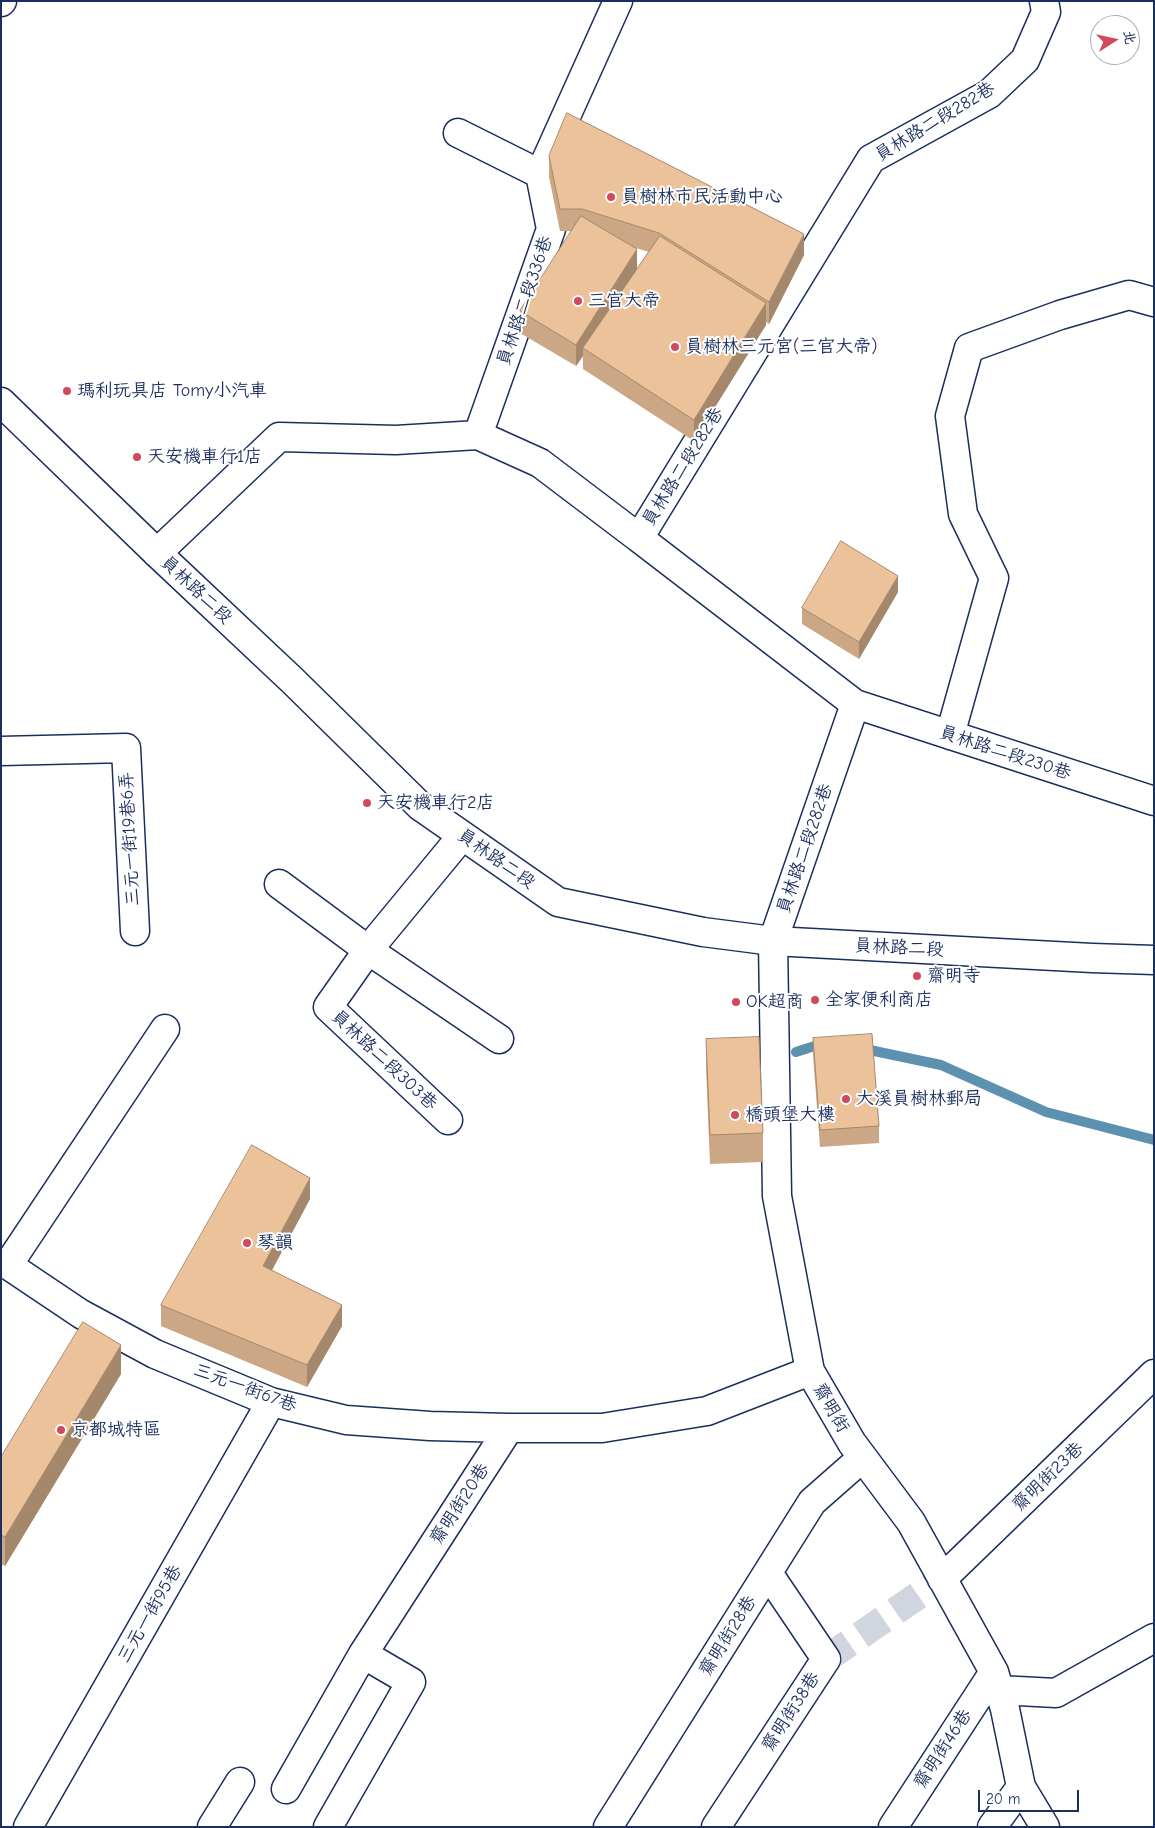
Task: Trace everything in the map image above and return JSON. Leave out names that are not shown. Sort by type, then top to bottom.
[{"type":"main road","points":[[458,133],[540,174],[618,1]]},
{"type":"main road","name":"員林路二段282巷","points":[[773,942],[855,704],[638,538],[872,159],[989,94],[1025,60],[1046,12],[1044,1]]},
{"type":"main road","name":"員林路二段336巷","points":[[478,434],[551,229],[540,174]]},
{"type":"main road","points":[[950,735],[994,578],[963,514],[950,416],[969,348],[1060,315],[1129,295],[1154,302]]},
{"type":"main road","name":"員林路二段","points":[[1,402],[293,681],[420,806],[558,902],[703,932],[773,942],[1154,960]]},
{"type":"main road","points":[[157,553],[279,437],[396,440],[478,434],[540,463],[638,538]]},
{"type":"main road","name":"員林路二段230巷","points":[[855,704],[1154,801]]},
{"type":"main road","name":"三元一街19巷6弄","points":[[1,751],[126,748],[135,931]]},
{"type":"main road","name":"員林路二段303巷","points":[[448,1120],[328,1007],[368,950],[462,836]]},
{"type":"main road","points":[[280,884],[368,950],[499,1039]]},
{"type":"main road","name":"齋明街","points":[[773,942],[777,1196],[810,1371],[862,1458],[911,1522],[996,1681],[1005,1709],[1021,1787],[1045,1827]]},
{"type":"main road","name":"三元一街67巷","points":[[165,1029],[5,1265],[81,1314],[155,1354],[272,1402],[346,1420],[430,1426],[509,1428]]},
{"type":"main road","points":[[509,1428],[602,1428],[707,1411],[810,1371]]},
{"type":"main road","name":"齋明街23巷","points":[[942,1579],[1154,1374]]},
{"type":"main road","name":"三元一街95巷","points":[[28,1827],[272,1402]]},
{"type":"main road","name":"齋明街20巷","points":[[286,1789],[363,1654],[509,1428]]},
{"type":"main road","name":"齋明街28巷","points":[[608,1827],[812,1502],[862,1458]]},
{"type":"main road","name":"齋明街38巷","points":[[716,1827],[826,1659],[768,1572]]},
{"type":"main road","points":[[996,1681],[1056,1693],[1154,1638]]},
{"type":"main road","points":[[328,1827],[411,1682],[363,1654]]},
{"type":"main road","name":"齋明街46巷","points":[[893,1827],[996,1681]]},
{"type":"main road","points":[[212,1827],[240,1782]]},
{"type":"main road","points":[[992,1827],[1021,1787]]},
{"type":"building","points":[[567,113],[804,234],[769,302],[659,233],[582,209],[560,209],[549,156]]},
{"type":"building","name":"三官大帝","points":[[581,216],[637,249],[576,345],[520,311]]},
{"type":"building","name":"員樹林三元宮(三官大帝)","points":[[660,236],[766,303],[694,420],[583,348]]},
{"type":"building","points":[[841,541],[898,576],[859,642],[802,608]]},
{"type":"building","name":"大溪員樹林郵局","points":[[872,1034],[879,1126],[820,1130],[813,1038]]},
{"type":"building","name":"橋頭堡大樓","points":[[759,1037],[763,1133],[710,1135],[706,1039]]},
{"type":"building","name":"琴韻","points":[[252,1145],[310,1178],[263,1266],[342,1305],[307,1365],[161,1305]]},
{"type":"building","name":"京都城特區","points":[[83,1322],[121,1345],[5,1537],[1,1535],[1,1457]]},
{"type":"waterway","points":[[796,1052],[824,1043]]},
{"type":"waterway","points":[[860,1048],[941,1065],[1046,1112],[1154,1140]]},
{"type":"tunnel","points":[[826,1659],[942,1579]]},
{"type":"place","name":"員樹林市民活動中心","points":[[611,197]]},
{"type":"place","name":"三官大帝","points":[[578,301]]},
{"type":"place","name":"員樹林三元宮(三官大帝)","points":[[675,347]]},
{"type":"place","name":"瑪利玩具店 Tomy小汽車","points":[[67,391]]},
{"type":"place","name":"天安機車行1店","points":[[137,457]]},
{"type":"place","name":"天安機車行2店","points":[[367,803]]},
{"type":"place","name":"齋明寺","points":[[917,976]]},
{"type":"place","name":"全家便利商店","points":[[815,1000]]},
{"type":"place","name":"OK超商","points":[[736,1002]]},
{"type":"place","name":"大溪員樹林郵局","points":[[846,1099]]},
{"type":"place","name":"橋頭堡大樓","points":[[735,1115]]},
{"type":"place","name":"琴韻","points":[[247,1243]]},
{"type":"place","name":"京都城特區","points":[[61,1430]]}]
